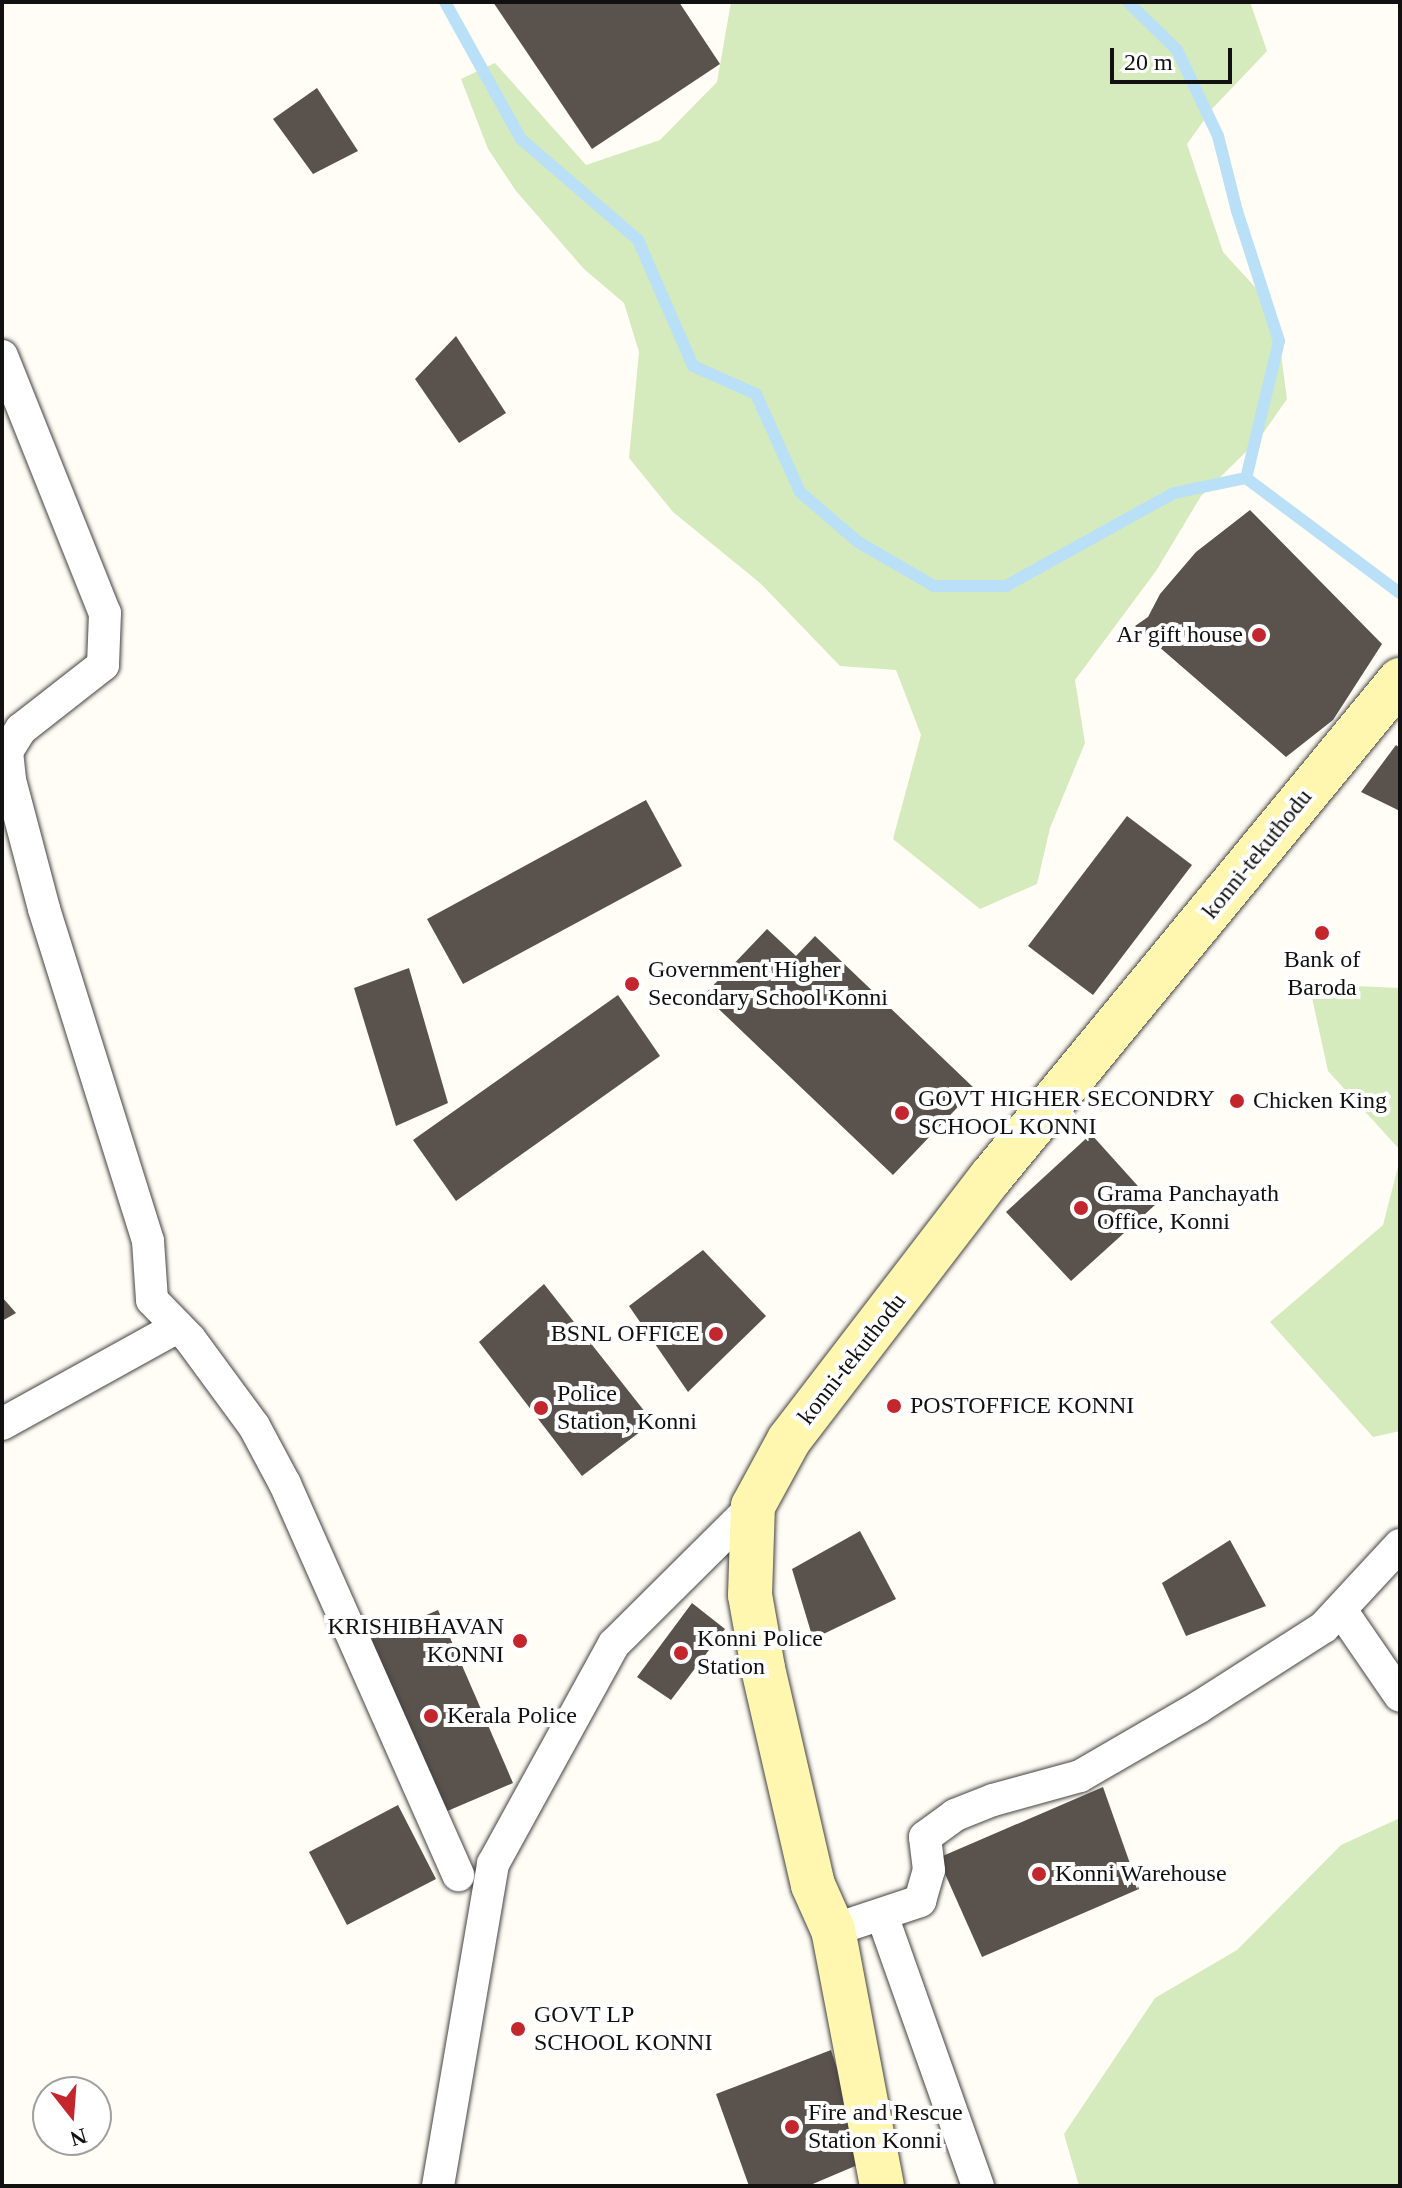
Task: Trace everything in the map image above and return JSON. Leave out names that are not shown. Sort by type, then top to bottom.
[{"type":"main road","name":"konni-tekuthodu","points":[[882,2186],[833,1930],[813,1885],[763,1668],[750,1595],[753,1506],[789,1440],[991,1177],[1400,680]]},
{"type":"street","points":[[2,356],[105,613],[103,665],[21,729],[7,751],[10,780],[44,909],[148,1241],[152,1300],[178,1327],[254,1426],[285,1484],[458,1875]]},
{"type":"street","points":[[2,1424],[178,1327]]},
{"type":"street","points":[[438,2186],[493,1864],[614,1644],[753,1506]]},
{"type":"street","points":[[833,1930],[920,1901],[929,1870],[925,1837],[955,1815],[993,1800],[1080,1776],[1230,1687],[1324,1627],[1400,1545]]},
{"type":"street","points":[[1341,1610],[1400,1696]]},
{"type":"street","points":[[882,1915],[978,2186]]},
{"type":"green space","points":[[731,2],[1250,2],[1267,51],[1212,109],[1187,144],[1223,252],[1275,309],[1287,399],[1259,439],[1201,496],[1156,571],[1075,680],[1085,743],[1050,828],[1037,884],[980,909],[893,839],[921,735],[896,670],[840,666],[760,583],[673,512],[629,458],[639,352],[624,303],[584,269],[516,191],[488,149],[461,79],[495,63],[586,165],[660,140],[717,82]]},
{"type":"green space","points":[[1309,984],[1400,988],[1400,1150],[1328,1071]]},
{"type":"green space","points":[[1400,1159],[1400,1431],[1373,1437],[1270,1322],[1383,1225]]},
{"type":"green space","points":[[1400,1818],[1400,2186],[1079,2186],[1064,2134],[1155,1998],[1237,1950],[1341,1845]]},
{"type":"building","points":[[493,2],[679,2],[720,64],[592,149]]},
{"type":"building","points":[[317,88],[358,151],[313,174],[273,119]]},
{"type":"building","points":[[456,336],[506,413],[459,443],[415,379]]},
{"type":"building","name":"Ar gift house","points":[[1250,510],[1382,644],[1333,720],[1286,757],[1135,626],[1148,617],[1160,594],[1196,552]]},
{"type":"building","points":[[1396,745],[1400,748],[1400,811],[1361,792]]},
{"type":"building","points":[[646,800],[682,866],[463,984],[427,919]]},
{"type":"building","points":[[1127,816],[1192,865],[1093,995],[1028,946]]},
{"type":"building","points":[[767,929],[796,956],[815,936],[975,1089],[893,1175],[704,995]]},
{"type":"building","points":[[409,968],[448,1103],[396,1126],[354,988]]},
{"type":"building","points":[[618,995],[660,1056],[456,1201],[413,1140]]},
{"type":"building","name":"Grama Panchayath Office, Konni","points":[[1091,1134],[1155,1205],[1071,1281],[1006,1212]]},
{"type":"building","points":[[703,1250],[766,1316],[688,1392],[629,1306]]},
{"type":"building","name":"BSNL OFFICE","points":[[544,1284],[653,1422],[582,1476],[479,1342]]},
{"type":"building","points":[[2,1297],[16,1313],[2,1321]]},
{"type":"building","points":[[860,1531],[896,1599],[813,1639],[792,1569]]},
{"type":"building","points":[[1230,1540],[1266,1606],[1186,1636],[1162,1583]]},
{"type":"building","name":"Konni Police Station","points":[[692,1603],[725,1629],[671,1700],[637,1677]]},
{"type":"building","name":"Kerala Police","points":[[438,1610],[513,1783],[424,1821],[350,1648]]},
{"type":"building","name":"Konni Warehouse","points":[[1103,1787],[1139,1889],[982,1957],[938,1858]]},
{"type":"building","points":[[398,1805],[436,1879],[347,1925],[309,1852]]},
{"type":"building","name":"Fire and Rescue Station Konni","points":[[831,2050],[867,2161],[808,2186],[749,2186],[716,2094]]},
{"type":"waterway","points":[[445,2],[521,139],[638,240],[693,366],[756,394],[800,492],[858,542],[934,586],[1006,586],[1174,493],[1246,478]]},
{"type":"waterway","points":[[1128,2],[1177,50],[1218,136],[1237,211],[1279,341],[1246,478],[1400,593]]},
{"type":"place","name":"Ar gift house","points":[[1259,635]]},
{"type":"place","name":"Bank of Baroda","points":[[1322,933]]},
{"type":"place","name":"Government Higher Secondary School Konni","points":[[632,984]]},
{"type":"place","name":"Chicken King","points":[[1237,1101]]},
{"type":"place","name":"GOVT HIGHER SECONDRY SCHOOL KONNI","points":[[902,1113]]},
{"type":"place","name":"Grama Panchayath Office, Konni","points":[[1081,1208]]},
{"type":"place","name":"BSNL OFFICE","points":[[716,1334]]},
{"type":"place","name":"POSTOFFICE KONNI","points":[[894,1406]]},
{"type":"place","name":"Police Station, Konni","points":[[541,1408]]},
{"type":"place","name":"KRISHIBHAVAN KONNI","points":[[520,1641]]},
{"type":"place","name":"Konni Police Station","points":[[681,1653]]},
{"type":"place","name":"Kerala Police","points":[[431,1716]]},
{"type":"place","name":"Konni Warehouse","points":[[1039,1874]]},
{"type":"place","name":"GOVT LP SCHOOL KONNI","points":[[518,2029]]},
{"type":"place","name":"Fire and Rescue Station Konni","points":[[792,2127]]}]
